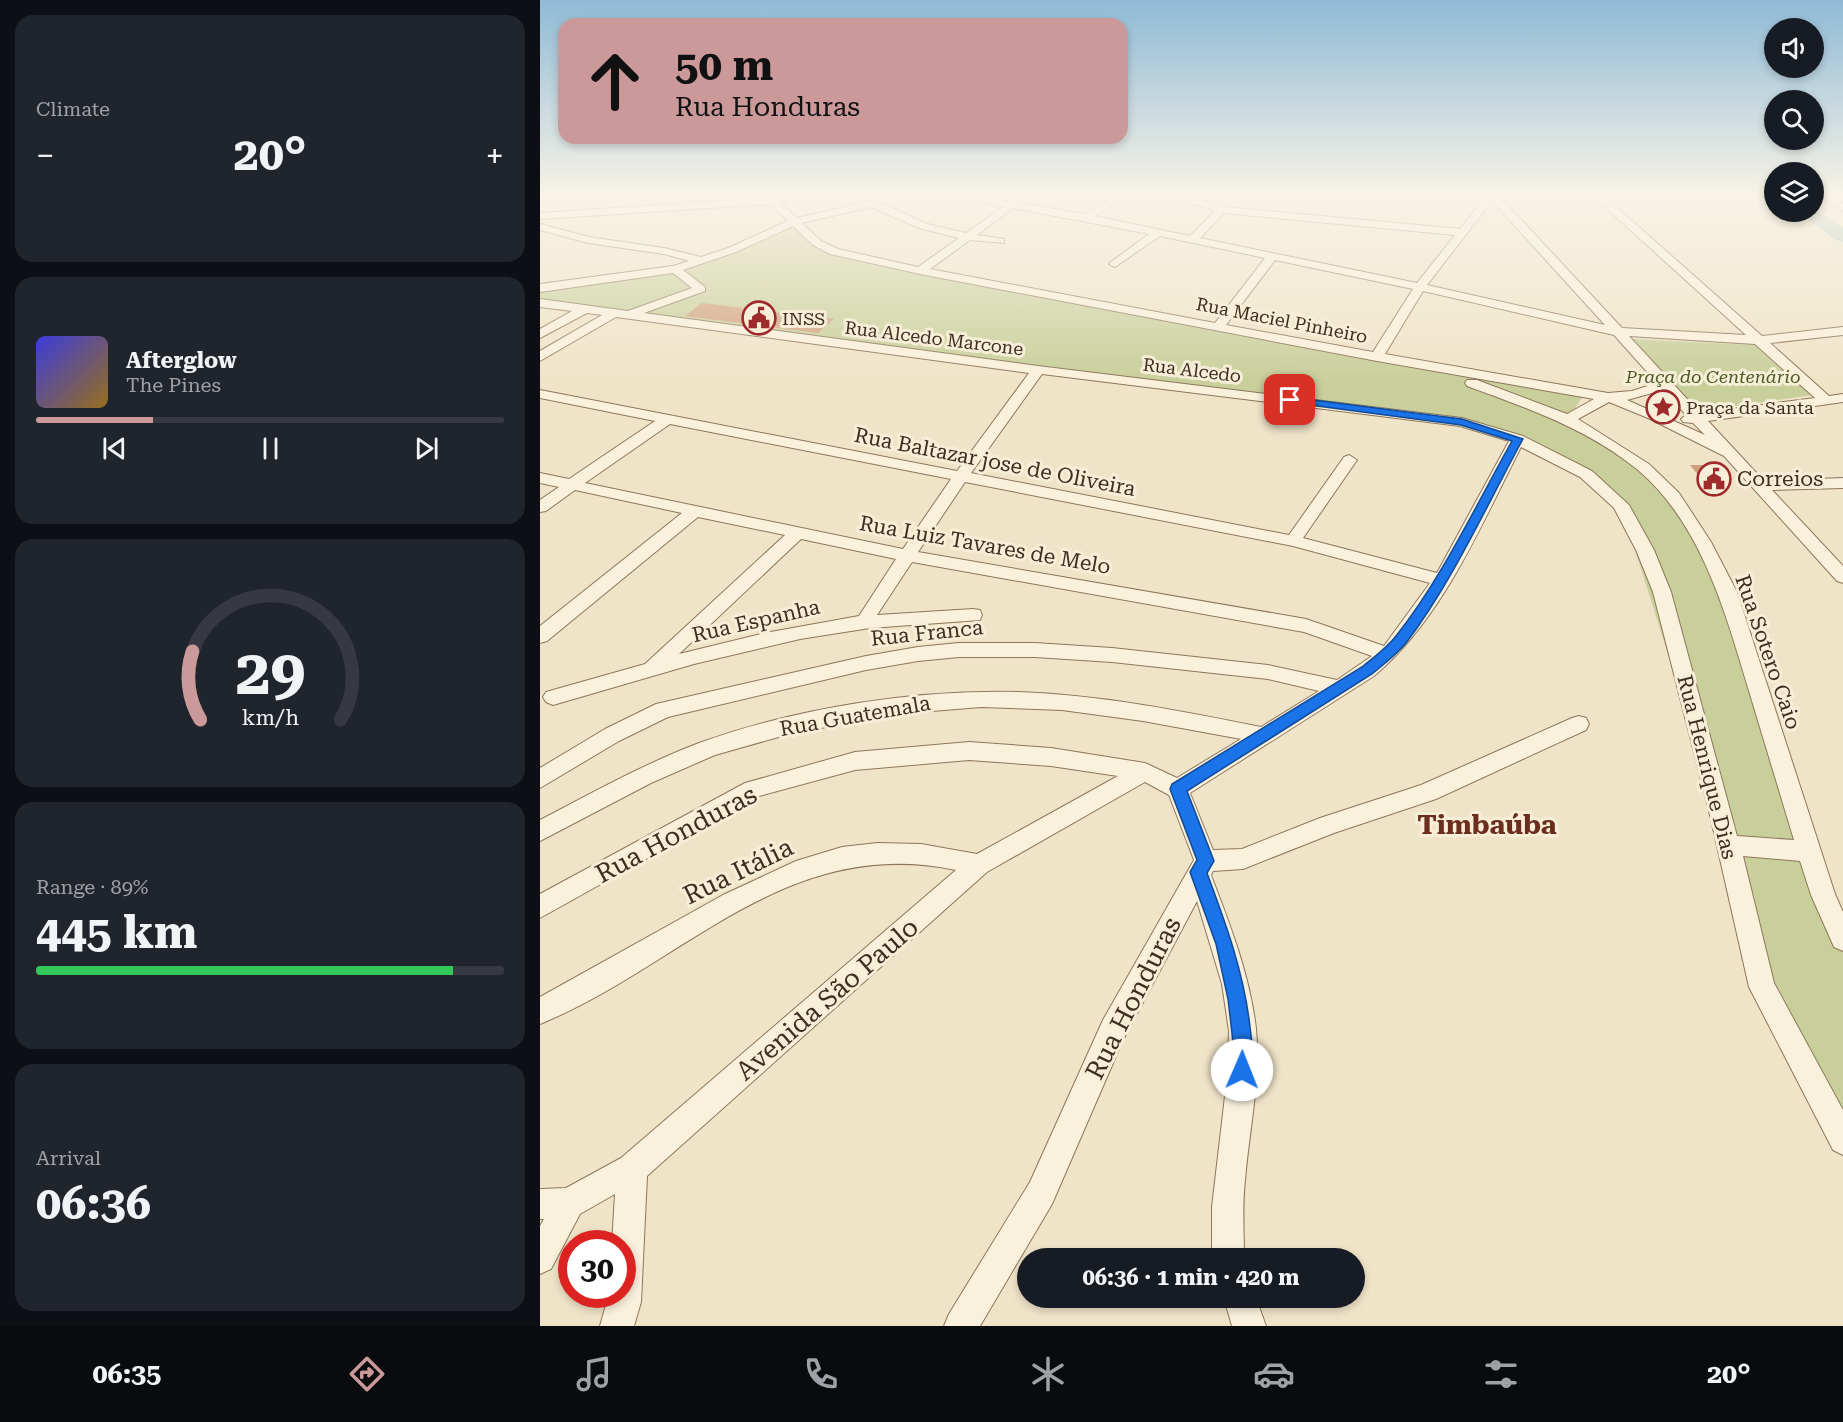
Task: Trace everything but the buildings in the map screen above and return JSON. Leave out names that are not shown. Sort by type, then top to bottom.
[{"type":"street","points":[[691,258],[703,261]]},
{"type":"street","points":[[540,288],[675,269],[710,258]]},
{"type":"street","name":"Rua Maciel Pinheiro","points":[[861,258],[1377,357],[1608,397],[1670,423],[1728,453]]},
{"type":"street","points":[[920,271],[939,258]]},
{"type":"street","points":[[1115,264],[1123,258]]},
{"type":"street","points":[[1219,326],[1271,258]]},
{"type":"street","points":[[1276,258],[1527,309],[1617,332],[1759,340],[1843,330]]},
{"type":"street","points":[[1377,357],[1419,288],[1442,258]]},
{"type":"street","points":[[1549,258],[1843,578]]},
{"type":"street","points":[[1667,258],[1827,400]]},
{"type":"street","points":[[626,316],[701,289],[675,269]]},
{"type":"street","name":"Rua Alcedo Marcone","points":[[540,303],[1038,370]]},
{"type":"street","points":[[540,334],[583,310]]},
{"type":"street","points":[[540,357],[612,314]]},
{"type":"street","name":"Rua Sotero Caio","points":[[1377,357],[1495,390],[1568,419],[1644,467],[1673,496],[1702,542],[1728,592],[1823,895],[1843,939]]},
{"type":"street","points":[[867,615],[961,476],[1038,370]]},
{"type":"street","name":"Rua Alcedo","points":[[1038,370],[1462,422],[1518,439]]},
{"type":"street","points":[[1568,419],[1608,397],[1633,395],[1665,385]]},
{"type":"street","name":"Rua Baltazar jose de Oliveira","points":[[540,394],[1293,541],[1440,580]]},
{"type":"street","points":[[1670,423],[1843,398]]},
{"type":"street","points":[[540,507],[667,419]]},
{"type":"street","points":[[1227,1248],[1228,1191],[1244,1051],[1238,999],[1225,944],[1178,789],[1367,671],[1388,654],[1401,639],[1440,580],[1518,439]]},
{"type":"street","name":"Rua Henrique Dias","points":[[1518,439],[1586,474],[1621,505],[1662,592],[1728,845],[1762,987],[1843,1140]]},
{"type":"street","points":[[1293,541],[1349,460]]},
{"type":"street","name":"Rua Luiz Tavares de Melo","points":[[540,478],[908,556],[1306,626],[1388,654]]},
{"type":"street","points":[[1760,486],[1843,483]]},
{"type":"street","points":[[540,636],[695,511]]},
{"type":"street","points":[[650,670],[797,533]]},
{"type":"street","name":"Rua Espanha","points":[[553,697],[737,646],[839,625],[973,615]]},
{"type":"street","name":"Rua Franca","points":[[540,779],[612,735],[663,710],[866,663],[918,654],[959,650],[1035,650],[1112,655],[1268,672],[1340,688]]},
{"type":"street","name":"Rua Guatemala","points":[[540,831],[707,748],[776,729],[878,708],[944,701],[1075,704],[1182,719],[1262,735]]},
{"type":"street","points":[[1202,866],[1243,859],[1328,825],[1428,792],[1579,724]]},
{"type":"street","name":"Rua Honduras","points":[[540,907],[753,789],[855,761],[969,751],[1052,757],[1145,772],[1178,789]]},
{"type":"street","name":"Avenida São Paulo","points":[[540,1258],[554,1203],[633,1169],[980,866],[1145,772]]},
{"type":"street","points":[[1728,845],[1809,851]]},
{"type":"street","name":"Rua Itália","points":[[540,1011],[575,994],[744,896],[807,867],[860,855],[895,852],[946,856],[980,866]]},
{"type":"street","name":"Rua Honduras","points":[[961,1326],[1041,1193],[1113,1030],[1202,866]]},
{"type":"street","points":[[617,1326],[625,1302],[633,1169]]},
{"type":"street","points":[[1243,1308],[1249,1326]]},
{"type":"green space","points":[[712,258],[865,258],[1585,393],[1568,419],[1644,467],[1702,542],[1843,941],[1843,1140],[1762,987],[1728,845],[1621,505],[1586,474],[1518,439],[1462,422],[540,303],[540,288],[703,262]]},
{"type":"green space","name":"Praça do Centenário","points":[[1632,339],[1755,345],[1813,395],[1700,411]]},
{"type":"place","name":"INSS","points":[[759,318]]},
{"type":"place","name":"Praça da Santa","points":[[1663,407]]},
{"type":"place","name":"Correios","points":[[1714,479]]},
{"type":"district","name":"Timbaúba","points":[[1487,825]]},
{"type":"route","points":[[1242,1070],[1244,1051],[1238,999],[1225,944],[1198,872],[1206,861],[1178,789],[1367,671],[1388,654],[1401,639],[1440,580],[1518,439],[1462,422],[1290,400]]}]
